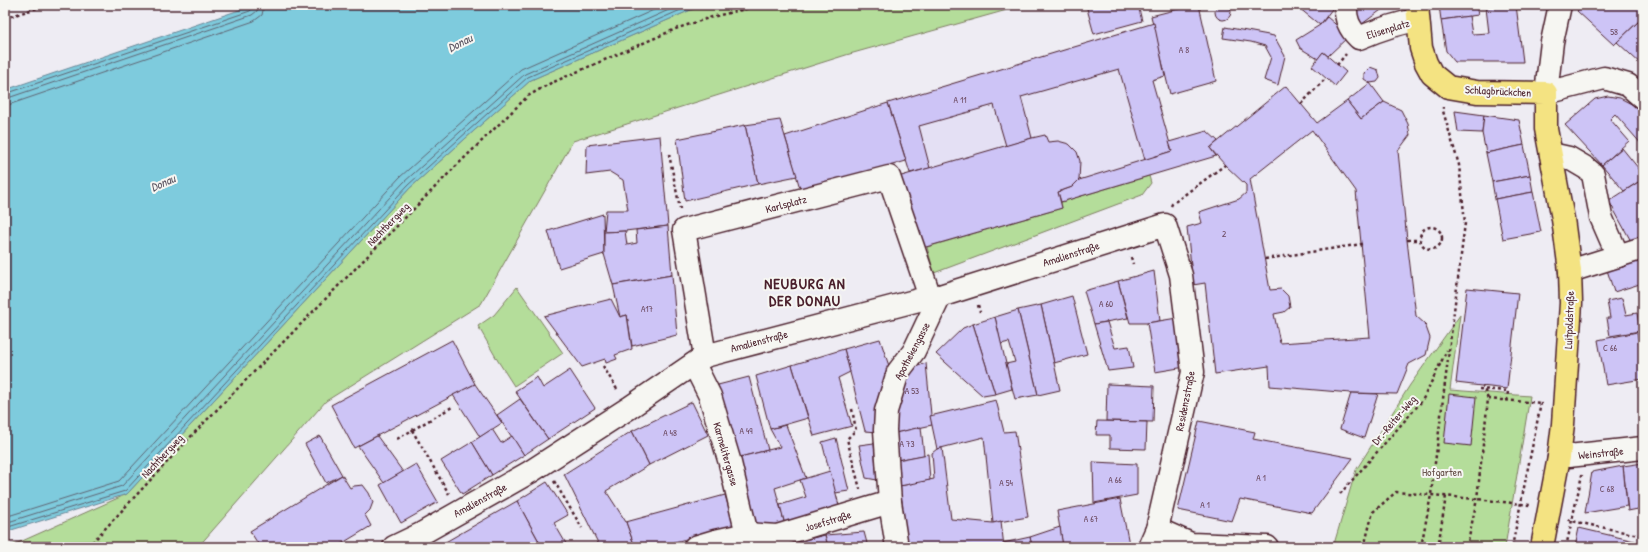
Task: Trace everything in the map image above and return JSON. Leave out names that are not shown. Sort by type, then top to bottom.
[{"type":"main road","name":"Elisenplatz","points":[[1417,12],[1421,48],[1426,63],[1432,74]]},
{"type":"main road","name":"Schlagbrückchen","points":[[1432,74],[1448,87],[1469,91],[1504,94],[1546,93]]},
{"type":"main road","name":"Luitpoldstraße","points":[[1542,547],[1548,508],[1559,457],[1565,405],[1571,303],[1570,271],[1563,219],[1546,129],[1546,93]]},
{"type":"street","name":"Elisenplatz","points":[[1346,5],[1347,20],[1351,30],[1359,38],[1395,24],[1417,12]]},
{"type":"street","points":[[1560,5],[1552,42],[1546,93],[1604,78],[1628,85],[1643,98]]},
{"type":"street","points":[[1551,154],[1569,158],[1593,174],[1602,217],[1618,256]]},
{"type":"street","name":"Karlsplatz","points":[[684,230],[889,177],[935,296]]},
{"type":"street","name":"Amalienstraße","points":[[394,547],[460,512],[544,464],[700,360],[935,296],[1165,225]]},
{"type":"street","name":"Residenzstraße","points":[[1153,538],[1193,372],[1181,275],[1165,225]]},
{"type":"street","points":[[684,230],[700,360]]},
{"type":"street","points":[[1570,271],[1643,248]]},
{"type":"street","name":"Apothekengasse","points":[[897,547],[890,502],[885,430],[886,411],[898,372],[914,351],[935,296]]},
{"type":"street","name":"Karmelitergasse","points":[[700,360],[730,463],[749,541]]},
{"type":"street","name":"Weinstraße","points":[[1559,457],[1643,448]]},
{"type":"street","name":"Josefstraße","points":[[695,547],[715,540],[749,541],[777,536],[890,502]]},
{"type":"street","points":[[1153,538],[1191,544],[1268,547]]},
{"type":"path","points":[[5,18],[47,5]]},
{"type":"path","name":"Nachtbergweg","points":[[88,547],[203,424],[451,171],[528,96],[549,84],[678,28],[712,17],[762,5]]},
{"type":"path","points":[[1301,104],[1326,78]]},
{"type":"path","points":[[1421,547],[1431,494],[1448,348],[1465,223],[1459,165],[1442,111]]},
{"type":"path","points":[[669,154],[684,230]]},
{"type":"path","points":[[1165,225],[1172,204],[1225,165]]},
{"type":"path","points":[[1430,226],[1438,228],[1443,238],[1438,247],[1429,249],[1422,246],[1420,240],[1422,230],[1430,226]]},
{"type":"path","points":[[1407,240],[1420,240]]},
{"type":"path","points":[[1265,258],[1362,244]]},
{"type":"path","name":"Dr.-Reiter-Weg","points":[[1340,494],[1422,400],[1448,348]]},
{"type":"path","points":[[603,366],[629,408]]},
{"type":"path","points":[[1467,547],[1478,499],[1488,399],[1483,386]]},
{"type":"path","points":[[1479,389],[1508,391],[1507,400]]},
{"type":"path","points":[[1488,399],[1565,405]]},
{"type":"path","points":[[1512,547],[1541,403]]},
{"type":"path","points":[[397,439],[452,407]]},
{"type":"path","points":[[852,409],[856,430],[847,439],[865,509]]},
{"type":"path","points":[[412,430],[460,512]]},
{"type":"path","points":[[1566,547],[1587,454]]},
{"type":"path","points":[[544,464],[582,528]]},
{"type":"path","points":[[1364,547],[1373,512],[1396,492],[1431,494],[1548,508],[1572,521],[1643,536]]},
{"type":"path","points":[[1438,547],[1446,496]]},
{"type":"shaded area","points":[[1199,5],[1216,81],[1170,94],[1165,76],[1152,80],[1172,151],[1079,180],[1080,161],[1077,152],[1069,144],[1058,141],[1048,142],[1045,135],[910,173],[888,103],[1153,23],[1151,16]]},
{"type":"green space","points":[[702,5],[1025,5],[846,55],[573,141],[481,304],[326,401],[198,547],[96,547],[100,541],[20,542],[127,494],[410,188],[531,80]]},
{"type":"green space","points":[[1149,176],[1151,183],[1142,195],[934,273],[927,247],[1062,208],[1061,202]]},
{"type":"green space","points":[[517,287],[563,353],[514,386],[478,326],[494,315]]},
{"type":"green space","name":"Hofgarten","points":[[1460,315],[1450,390],[1530,396],[1505,547],[1335,547],[1334,544],[1356,470],[1410,385]]},
{"type":"green space","points":[[20,542],[16,547],[6,547]]},
{"type":"water","name":"Donau","points":[[254,5],[702,5],[531,80],[410,188],[127,494],[5,532],[5,90]]},
{"type":"building","points":[[1223,4],[1230,9],[1231,12],[1226,19],[1223,20],[1216,15],[1215,12],[1220,5]]},
{"type":"building","points":[[1086,5],[1138,5],[1142,21],[1094,34]]},
{"type":"building","points":[[1199,5],[1216,81],[1170,94],[1151,16]]},
{"type":"building","points":[[1301,5],[1335,5],[1320,25],[1299,8]]},
{"type":"building","points":[[1352,5],[1388,5],[1362,24]]},
{"type":"building","points":[[1439,5],[1476,5],[1478,15],[1441,20]]},
{"type":"building","points":[[1486,5],[1512,5],[1486,8]]},
{"type":"building","points":[[1516,5],[1523,62],[1455,62],[1446,51],[1441,20],[1469,16],[1472,34],[1489,33],[1486,8]]},
{"type":"building","points":[[1582,5],[1640,5],[1643,8],[1643,17],[1614,45],[1577,11]]},
{"type":"building","points":[[1327,17],[1349,36],[1328,56],[1323,52],[1318,59],[1300,48],[1296,40],[1320,25]]},
{"type":"building","points":[[1638,22],[1643,26],[1643,66],[1617,42]]},
{"type":"building","points":[[1154,23],[1165,76],[1152,80],[1172,151],[1145,160],[1119,69],[1021,97],[1032,138],[1006,146],[994,105],[919,126],[930,168],[910,173],[888,103]]},
{"type":"building","points":[[1225,27],[1274,36],[1285,56],[1278,85],[1264,80],[1271,57],[1265,46],[1251,42],[1223,38]]},
{"type":"building","points":[[1323,52],[1346,72],[1335,86],[1312,66]]},
{"type":"building","points":[[1370,67],[1378,70],[1380,78],[1377,82],[1370,83],[1364,79],[1364,73]]},
{"type":"building","points":[[1370,83],[1384,102],[1361,119],[1347,101]]},
{"type":"building","points":[[1286,86],[1317,123],[1347,101],[1361,119],[1384,102],[1401,110],[1408,124],[1410,135],[1398,151],[1416,316],[1425,324],[1430,338],[1426,355],[1409,364],[1397,394],[1351,393],[1270,386],[1269,366],[1215,374],[1205,283],[1193,285],[1187,227],[1202,223],[1199,212],[1239,199],[1246,193],[1246,185],[1210,148]],"holes":[[[1312,130],[1356,191],[1370,337],[1280,343],[1274,314],[1284,312],[1290,307],[1288,296],[1281,289],[1270,290],[1250,179]]]},
{"type":"building","points":[[1608,96],[1620,98],[1643,110],[1643,146],[1615,114],[1610,119],[1629,141],[1602,165],[1565,125],[1595,99]]},
{"type":"building","points":[[888,103],[906,161],[801,192],[785,136]]},
{"type":"building","points":[[1455,111],[1484,115],[1482,133],[1458,132]]},
{"type":"building","points":[[1484,115],[1519,120],[1524,145],[1486,153],[1482,133]]},
{"type":"building","points":[[780,120],[797,176],[758,184],[745,125]]},
{"type":"building","points":[[745,125],[758,184],[685,201],[677,139]]},
{"type":"building","points":[[1207,131],[1218,141],[1210,148],[1216,156],[1061,202],[1058,192],[1072,187],[1079,180],[1172,151],[1169,142]]},
{"type":"building","points":[[1045,135],[1048,142],[1058,141],[1069,144],[1077,152],[1080,161],[1079,180],[1072,187],[1058,192],[1062,208],[919,249],[898,177]]},
{"type":"building","points":[[660,136],[668,226],[604,232],[606,210],[628,210],[623,180],[610,172],[586,175],[587,145]]},
{"type":"building","points":[[1524,145],[1530,175],[1492,182],[1486,153]]},
{"type":"building","points":[[1622,148],[1643,174],[1643,179],[1624,191],[1602,165]]},
{"type":"building","points":[[1530,175],[1533,192],[1495,199],[1492,182]]},
{"type":"building","points":[[1640,181],[1643,186],[1643,238],[1632,243],[1609,201]]},
{"type":"building","points":[[1533,192],[1541,232],[1503,239],[1495,199]]},
{"type":"building","points":[[603,214],[604,254],[559,268],[548,231]]},
{"type":"building","points":[[668,226],[672,275],[613,285],[604,254],[604,232],[625,231],[627,245],[637,243],[636,230]]},
{"type":"building","points":[[1643,257],[1643,283],[1614,292],[1607,270]]},
{"type":"building","points":[[1154,271],[1160,321],[1130,323],[1118,281]]},
{"type":"building","points":[[672,275],[677,335],[632,346],[627,315],[620,317],[613,285]]},
{"type":"building","points":[[1118,281],[1128,318],[1094,324],[1084,291]]},
{"type":"building","points":[[1467,288],[1518,293],[1507,389],[1456,383]]},
{"type":"building","points":[[1072,296],[1087,354],[1054,363],[1041,305]]},
{"type":"building","points":[[1622,298],[1626,315],[1637,313],[1640,331],[1610,336],[1607,318],[1610,318],[1607,301]]},
{"type":"building","points":[[611,299],[620,317],[627,315],[632,349],[615,355],[617,359],[606,363],[605,359],[582,367],[544,316]]},
{"type":"building","points":[[1041,305],[1060,390],[1038,395],[1018,310]]},
{"type":"building","points":[[1018,310],[1038,395],[1015,399],[1006,364],[1015,362],[1009,342],[1001,344],[995,317]]},
{"type":"building","points":[[995,317],[1012,389],[995,394],[973,324]]},
{"type":"building","points":[[1177,318],[1185,367],[1155,372],[1147,323]]},
{"type":"building","points":[[1107,322],[1115,348],[1129,346],[1133,368],[1108,371],[1094,324]]},
{"type":"building","points":[[973,324],[995,394],[983,396],[936,354],[963,328]]},
{"type":"building","points":[[1637,332],[1643,364],[1643,379],[1606,385],[1598,340]]},
{"type":"building","points":[[880,339],[891,372],[878,432],[865,431],[844,349]]},
{"type":"building","points":[[452,340],[475,384],[354,448],[331,405]]},
{"type":"building","points":[[844,349],[850,372],[838,378],[852,426],[814,436],[792,365]]},
{"type":"building","points":[[926,363],[932,425],[891,434],[902,372]]},
{"type":"building","points":[[792,365],[808,418],[770,429],[756,376]]},
{"type":"building","points":[[570,370],[595,408],[548,439],[515,391],[537,377],[543,388]]},
{"type":"building","points":[[749,377],[768,450],[736,458],[718,385]]},
{"type":"building","points":[[475,384],[502,423],[480,437],[453,395]]},
{"type":"building","points":[[1107,384],[1154,386],[1153,422],[1106,421]]},
{"type":"building","points":[[1351,393],[1378,394],[1364,438],[1340,429]]},
{"type":"building","points":[[1449,394],[1476,397],[1471,446],[1444,443]]},
{"type":"building","points":[[520,399],[548,439],[524,455],[497,415]]},
{"type":"building","points":[[996,400],[1004,432],[1015,431],[1028,517],[993,523],[984,437],[937,449],[930,416]]},
{"type":"building","points":[[692,402],[708,435],[649,465],[632,431]]},
{"type":"building","points":[[1097,421],[1147,422],[1146,449],[1110,448],[1110,435],[1096,435]]},
{"type":"building","points":[[1199,421],[1255,432],[1253,439],[1353,458],[1312,513],[1240,499],[1232,521],[1178,510]]},
{"type":"building","points":[[786,425],[806,478],[775,488],[785,525],[754,531],[736,458],[780,447],[770,429]]},
{"type":"building","points":[[921,427],[924,455],[892,461],[891,434]]},
{"type":"building","points":[[492,429],[501,443],[512,436],[524,455],[492,475],[472,442]]},
{"type":"building","points":[[632,431],[649,465],[606,491],[626,522],[635,547],[600,547],[564,474]]},
{"type":"building","points":[[320,436],[342,475],[326,483],[305,444]]},
{"type":"building","points":[[377,436],[403,472],[384,483],[358,446]]},
{"type":"building","points":[[836,438],[849,491],[835,493],[822,442]]},
{"type":"building","points":[[472,442],[492,475],[462,494],[441,461]]},
{"type":"building","points":[[874,443],[877,480],[866,478],[859,445]]},
{"type":"building","points":[[942,448],[951,519],[993,523],[1001,521],[1004,547],[942,544],[941,547],[903,547],[895,487],[934,479],[932,453],[937,449]]},
{"type":"building","points":[[928,454],[930,480],[895,487],[892,461]]},
{"type":"building","points":[[1093,462],[1137,464],[1137,495],[1094,503]]},
{"type":"building","points":[[1643,463],[1643,508],[1628,511],[1623,466]]},
{"type":"building","points":[[416,464],[438,502],[401,523],[380,485]]},
{"type":"building","points":[[1623,466],[1627,506],[1585,513],[1592,472]]},
{"type":"building","points":[[830,471],[840,509],[785,525],[780,505],[806,497],[800,480]]},
{"type":"building","points":[[342,475],[350,488],[363,485],[369,493],[373,502],[370,510],[365,515],[371,526],[336,547],[260,547],[250,531]]},
{"type":"building","points":[[547,482],[568,515],[554,523],[568,547],[542,547],[517,501]]},
{"type":"building","points":[[725,495],[735,527],[654,547],[635,547],[626,522]]},
{"type":"building","points":[[1120,499],[1129,544],[1115,547],[1063,547],[1057,511]]},
{"type":"building","points":[[517,501],[542,547],[443,547],[442,544]]},
{"type":"building","points":[[1060,527],[1063,547],[1032,547],[1030,537]]},
{"type":"building","points":[[1579,528],[1643,543],[1643,547],[1575,547]]},
{"type":"building","points":[[864,532],[868,547],[828,547],[825,535]]},
{"type":"building","points":[[825,535],[828,547],[775,547]]},
{"type":"building","points":[[1030,537],[1032,547],[1004,547],[1003,543]]},
{"type":"district","name":"NEUBURG AN DER DONAU","points":[[805,292]]}]
